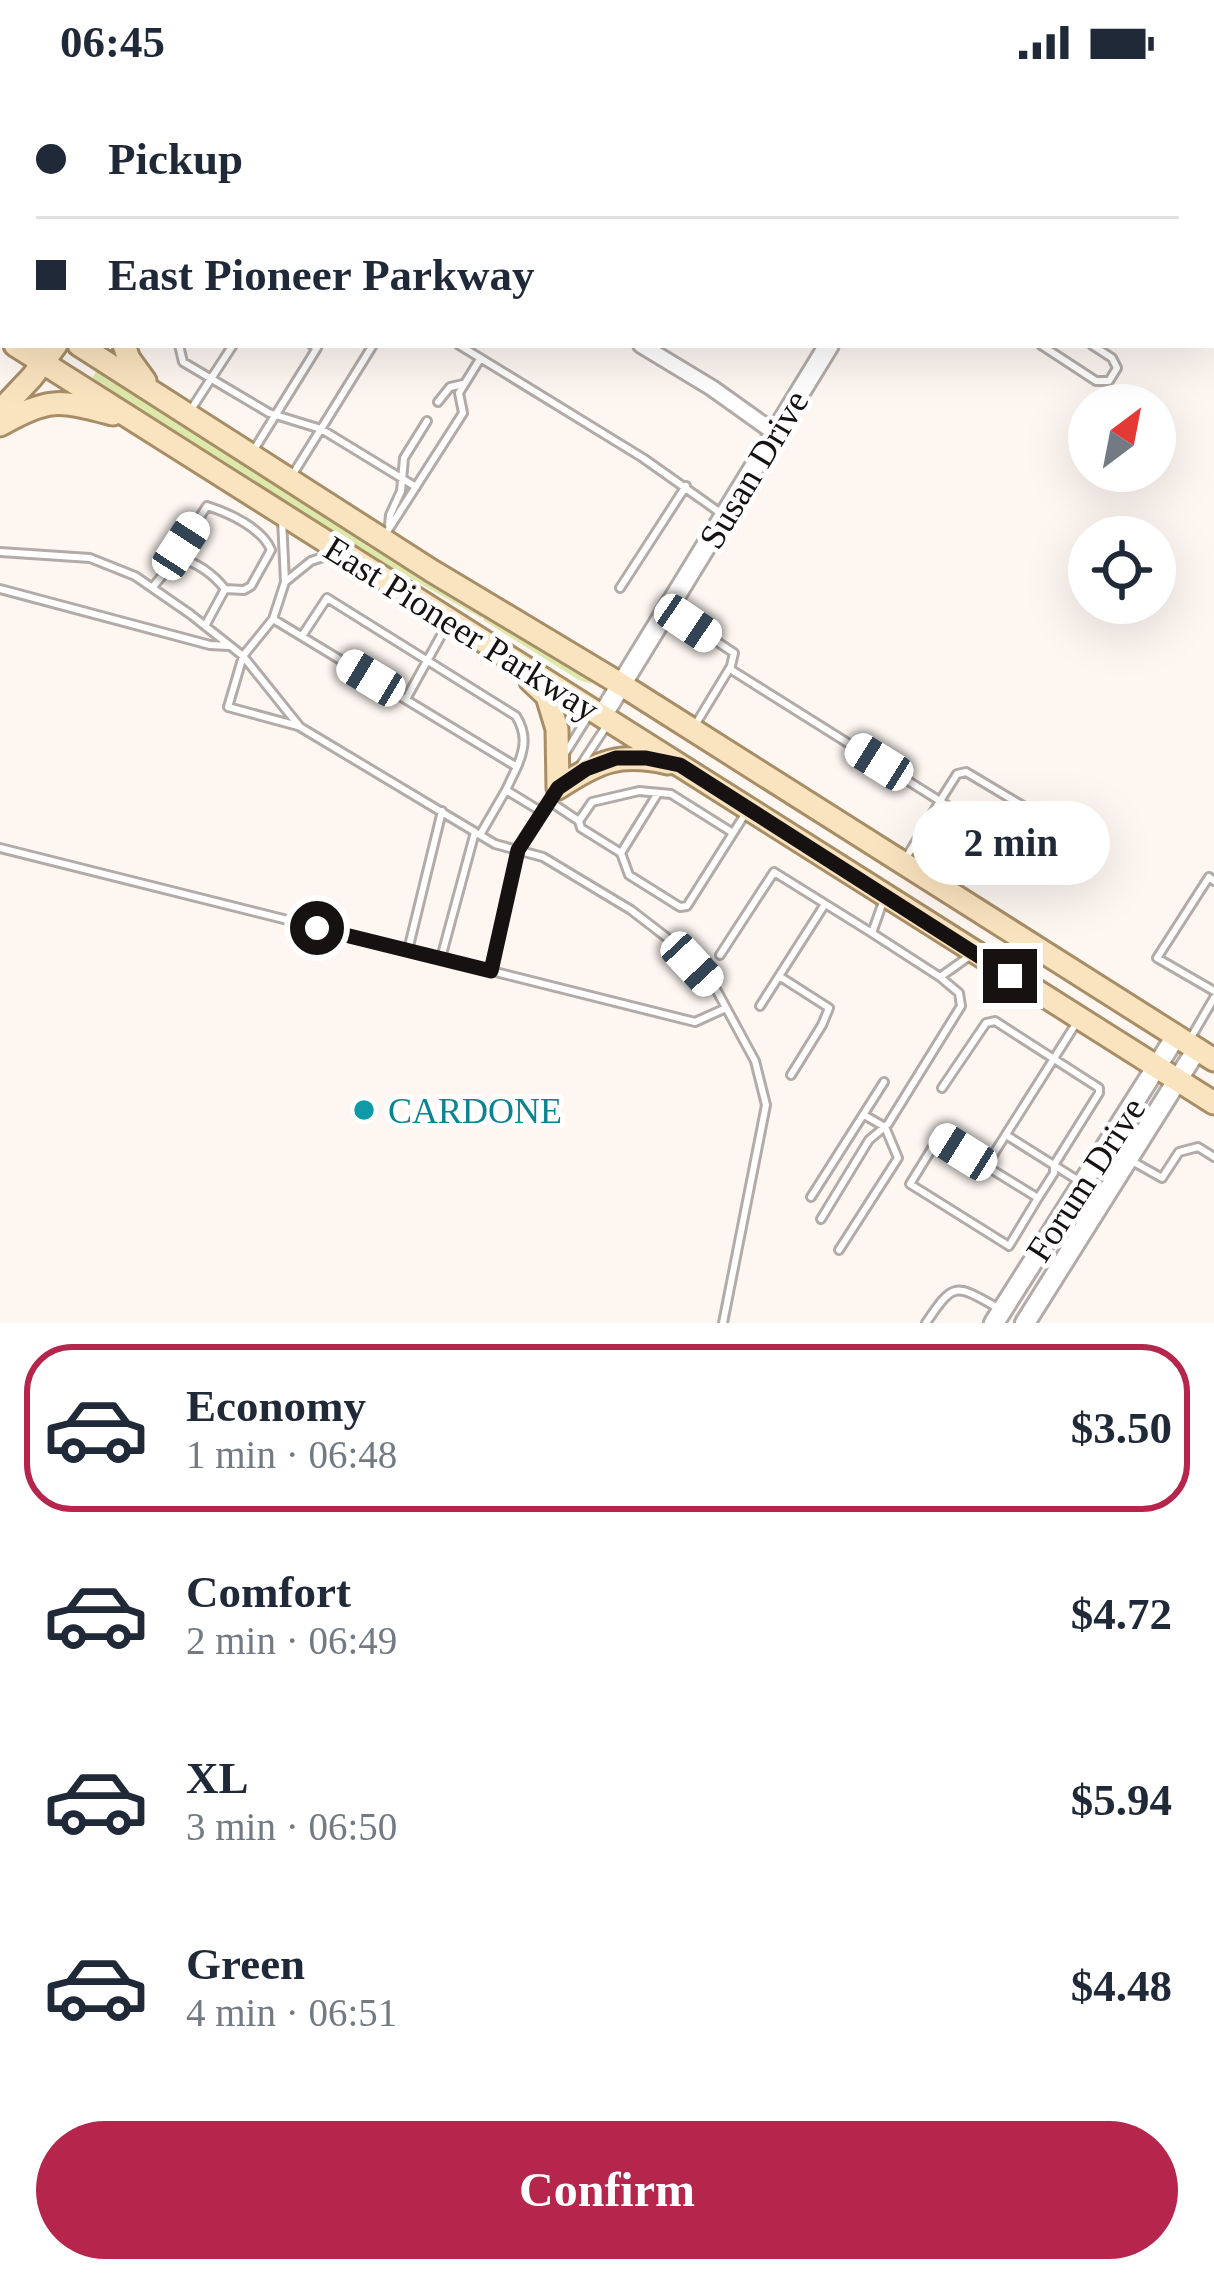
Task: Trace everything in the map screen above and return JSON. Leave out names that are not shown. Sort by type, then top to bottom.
[{"type":"main road","name":"East Pioneer Parkway","points":[[84,348],[1195,1045]]},
{"type":"main road","points":[[125,348],[156,395]]},
{"type":"main road","points":[[0,411],[50,354]]},
{"type":"main road","name":"East Pioneer Parkway","points":[[50,354],[130,418],[1214,1103]]},
{"type":"main road","points":[[0,425],[38,406],[72,402],[130,418]]},
{"type":"main road","points":[[495,648],[547,696],[556,729],[554,794]]},
{"type":"main road","points":[[554,794],[586,769],[616,758],[680,765]]},
{"type":"street","points":[[645,348],[776,433]]},
{"type":"street","name":"Susan Drive","points":[[602,716],[827,348]]},
{"type":"street","name":"Forum Drive","points":[[998,1317],[1157,1067],[1195,1045]]},
{"type":"street","name":"Forum Drive","points":[[1025,1323],[1178,1081],[1195,1045]]},
{"type":"street","points":[[1029,1266],[1052,1280]]},
{"type":"lane","points":[[180,348],[183,362],[274,415],[321,429],[416,487]]},
{"type":"lane","points":[[187,416],[231,348]]},
{"type":"lane","points":[[250,456],[317,348]]},
{"type":"lane","points":[[289,481],[372,348]]},
{"type":"lane","points":[[464,348],[686,486],[725,516]]},
{"type":"lane","points":[[1046,348],[1096,381],[1109,381],[1117,368],[1115,362],[1096,348]]},
{"type":"lane","points":[[385,534],[464,413],[459,393],[480,359]]},
{"type":"lane","points":[[438,401],[450,387],[465,383]]},
{"type":"lane","points":[[385,534],[401,491],[404,458],[427,421]]},
{"type":"lane","points":[[620,588],[686,486]]},
{"type":"lane","points":[[152,588],[176,559],[207,506],[270,542],[271,550],[244,590],[225,589],[186,559],[176,559]]},
{"type":"lane","points":[[282,515],[285,582],[273,619],[243,656],[228,707],[300,727],[495,844],[543,857],[631,910],[666,937],[717,991],[755,1060],[766,1105],[723,1323]]},
{"type":"lane","points":[[0,552],[90,558],[135,576],[243,656],[300,727]]},
{"type":"lane","points":[[285,582],[311,560],[326,554],[345,555]]},
{"type":"lane","points":[[0,589],[210,645],[230,646]]},
{"type":"lane","points":[[205,626],[225,589]]},
{"type":"lane","points":[[302,636],[327,598],[516,716],[523,728],[517,767],[478,833],[441,958]]},
{"type":"lane","points":[[668,609],[734,653],[730,669],[692,729]]},
{"type":"lane","points":[[273,619],[517,767]]},
{"type":"lane","points":[[406,699],[450,620]]},
{"type":"lane","points":[[730,669],[1042,866]]},
{"type":"lane","points":[[491,971],[518,850],[606,728],[602,716],[588,716],[561,760],[554,794]]},
{"type":"lane","points":[[903,863],[957,774],[966,772],[1060,828]]},
{"type":"lane","points":[[506,790],[542,812]]},
{"type":"lane","points":[[579,821],[592,802],[639,791],[671,794],[733,833]]},
{"type":"lane","points":[[621,853],[658,793]]},
{"type":"lane","points":[[554,794],[581,828],[621,853],[629,875],[680,907],[687,906],[749,808]]},
{"type":"lane","points":[[408,950],[442,812]]},
{"type":"lane","points":[[0,848],[695,1022],[726,1008]]},
{"type":"lane","points":[[720,955],[774,872],[958,993],[961,1006],[821,1219]]},
{"type":"lane","points":[[1195,1045],[1214,995],[1157,958],[1209,877],[1214,881]]},
{"type":"lane","points":[[872,934],[885,896]]},
{"type":"lane","points":[[760,1006],[825,904]]},
{"type":"lane","points":[[940,977],[973,953]]},
{"type":"lane","points":[[779,976],[829,1008],[791,1075]]},
{"type":"lane","points":[[986,1166],[1079,1018]]},
{"type":"lane","points":[[942,1088],[986,1023],[995,1021],[1100,1088],[1054,1165],[1054,1173],[1009,1246],[910,1184],[940,1138],[1038,1198]]},
{"type":"lane","points":[[811,1197],[884,1082]]},
{"type":"lane","points":[[839,1250],[898,1158],[885,1127],[864,1114]]},
{"type":"lane","points":[[1006,1135],[1082,1182]]},
{"type":"lane","points":[[1129,1159],[1162,1178],[1179,1152],[1198,1147],[1214,1157]]},
{"type":"lane","points":[[926,1323],[952,1290],[968,1292],[998,1317]]},
{"type":"green space","points":[[99,367],[584,674],[592,684],[484,617],[336,536],[91,380]]},
{"type":"place","name":"CARDONE","points":[[364,1110]]},
{"type":"route","points":[[317,928],[491,971],[518,850],[558,788],[586,769],[616,758],[646,758],[680,765],[1010,976]]}]
